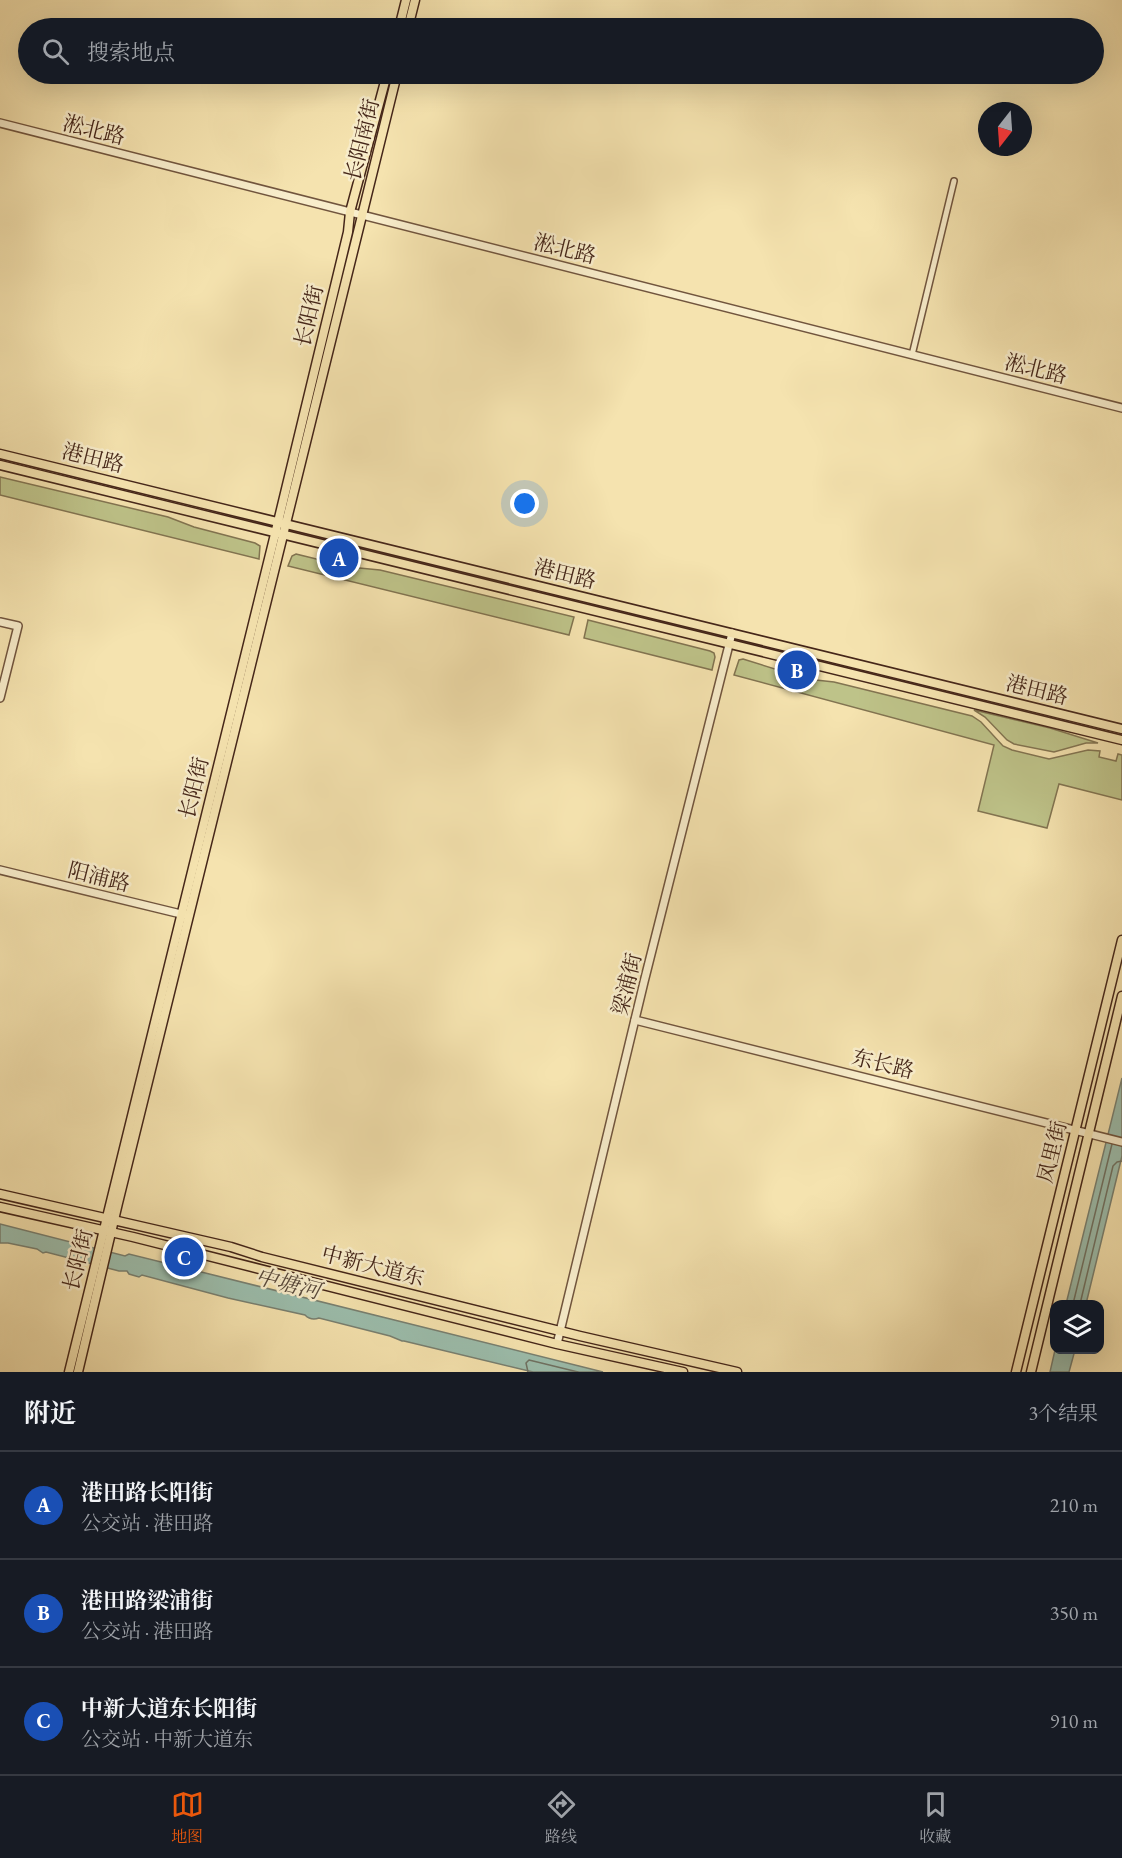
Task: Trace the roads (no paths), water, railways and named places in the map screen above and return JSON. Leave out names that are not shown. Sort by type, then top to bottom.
[{"type":"main road","points":[[402,18],[406,0]]},
{"type":"main road","points":[[410,18],[415,0]]},
{"type":"main road","name":"长阳南街","points":[[350,212],[384,84]]},
{"type":"main road","name":"长阳南街","points":[[362,214],[394,84]]},
{"type":"main road","name":"长阳街","points":[[282,523],[348,232],[350,212]]},
{"type":"main road","name":"长阳街","points":[[78,1372],[103,1249],[279,534],[362,214]]},
{"type":"main road","name":"港田路","points":[[0,454],[1122,729]]},
{"type":"main road","name":"港田路","points":[[0,465],[1122,740]]},
{"type":"main road","name":"凤里街","points":[[1016,1372],[1122,940]]},
{"type":"main road","name":"凤里街","points":[[1031,1372],[1122,996]]},
{"type":"main road","name":"中新大道东","points":[[0,1194],[231,1247],[262,1257],[560,1331],[737,1372]]},
{"type":"main road","name":"中新大道东","points":[[0,1207],[557,1344],[683,1372]]},
{"type":"main road","name":"长阳街","points":[[69,1372],[99,1269]]},
{"type":"street","name":"淞北路","points":[[0,123],[1122,408]]},
{"type":"street","points":[[912,355],[954,181]]},
{"type":"street","points":[[0,622],[18,626],[0,698]]},
{"type":"street","name":"梁浦街","points":[[557,1344],[732,633]]},
{"type":"street","name":"阳浦路","points":[[0,870],[186,915]]},
{"type":"street","name":"东长路","points":[[635,1020],[1122,1142]]},
{"type":"water","points":[[1122,1078],[1122,1156],[1087,1300],[1067,1300]]},
{"type":"water","points":[[0,1224],[603,1372],[533,1372],[142,1275],[139,1277],[127,1271],[43,1253],[37,1249],[0,1243]]},
{"type":"water","points":[[1054,1354],[1074,1354],[1069,1372],[1050,1372]]},
{"type":"place","name":"港田路长阳街","points":[[339,558]]},
{"type":"place","name":"港田路梁浦街","points":[[797,670]]},
{"type":"place","name":"中新大道东长阳街","points":[[184,1257]]},
{"type":"water label","name":"中塘河","points":[[288,1283]]}]
